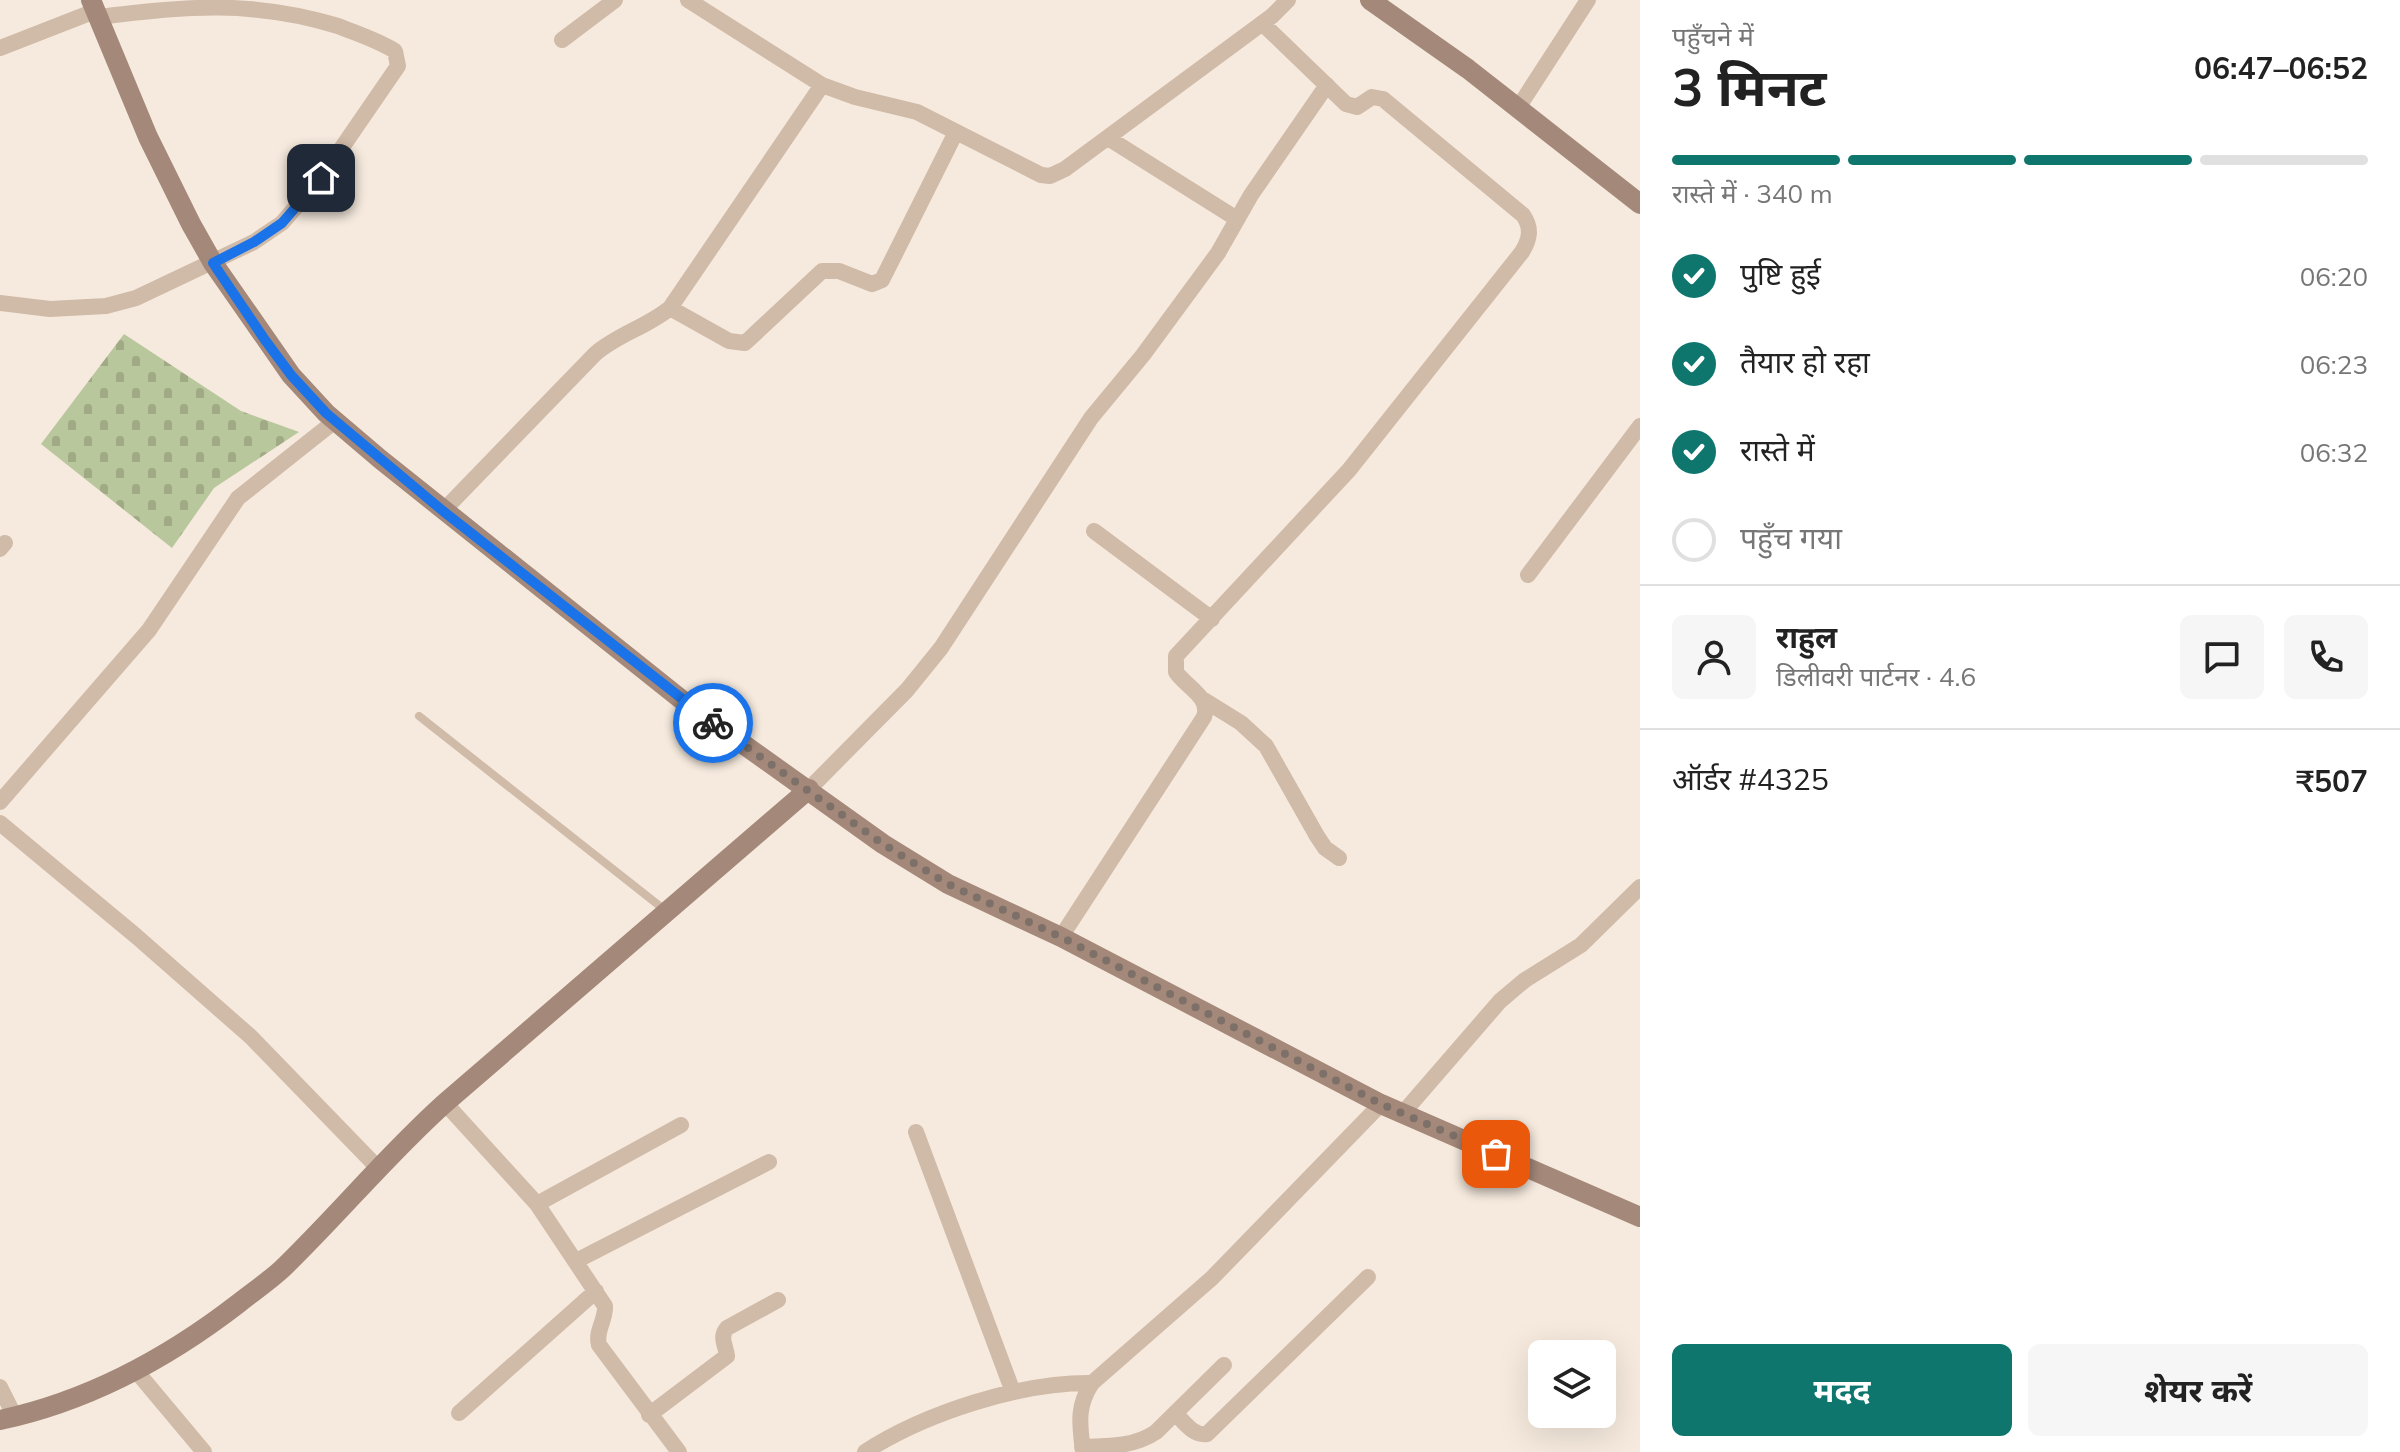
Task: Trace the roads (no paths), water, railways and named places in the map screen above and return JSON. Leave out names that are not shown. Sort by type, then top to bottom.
[{"type":"street","points":[[562,40],[615,0]]},
{"type":"street","points":[[688,0],[822,85],[855,97],[917,112],[1041,175],[1050,176],[1108,138],[1262,23],[1288,0]]},
{"type":"street","points":[[1370,0],[1468,69],[1640,204]]},
{"type":"street","points":[[1518,108],[1588,0]]},
{"type":"street","points":[[0,48],[95,9],[200,5],[257,7],[313,17],[366,37],[395,51],[398,66],[302,200],[282,223],[254,242],[136,298],[106,306],[50,309],[2,307]]},
{"type":"street","points":[[95,9],[166,176],[213,263],[291,375],[335,421],[443,511],[687,704],[883,844],[980,900],[1061,937],[1381,1104],[1640,1217]]},
{"type":"street","points":[[1262,23],[1352,107],[1372,97],[1383,99],[1523,215],[1529,223],[1530,233],[1522,252],[1373,443],[1322,502],[1176,656],[1174,664],[1180,678],[1204,700],[1241,723],[1266,746],[1317,836],[1325,848],[1339,858]]},
{"type":"street","points":[[443,511],[595,354],[621,335],[658,318],[670,308],[822,85]]},
{"type":"street","points":[[0,1387],[7,1418],[77,1397],[137,1372],[190,1340],[280,1271],[445,1103],[809,789],[907,690],[941,648],[1091,418],[1143,355],[1209,265],[1327,85]]},
{"type":"street","points":[[670,308],[729,341],[745,343],[822,271],[839,271],[872,284],[882,280],[956,132]]},
{"type":"street","points":[[1108,138],[1237,219]]},
{"type":"street","points":[[0,802],[149,630],[238,498],[335,421]]},
{"type":"street","points":[[1528,575],[1640,426]]},
{"type":"street","points":[[1094,531],[1212,619]]},
{"type":"street","points":[[1061,937],[1204,717],[1207,708],[1204,700]]},
{"type":"street","points":[[0,823],[251,1037],[378,1168]]},
{"type":"street","points":[[1403,1113],[1500,1001],[1525,980],[1588,939],[1640,887]]},
{"type":"street","points":[[445,1103],[537,1204],[576,1261],[605,1306],[606,1314],[598,1333],[599,1345],[679,1452]]},
{"type":"street","points":[[1224,1365],[1146,1439],[1083,1450],[1080,1405],[1092,1383],[1212,1278],[1381,1104]]},
{"type":"street","points":[[537,1204],[681,1125]]},
{"type":"street","points":[[916,1132],[1013,1392]]},
{"type":"street","points":[[576,1261],[769,1162]]},
{"type":"street","points":[[1175,1413],[1193,1431],[1200,1435],[1207,1434],[1368,1277]]},
{"type":"street","points":[[459,1413],[596,1291]]},
{"type":"street","points":[[649,1415],[727,1356],[723,1339],[727,1328],[778,1300]]},
{"type":"street","points":[[137,1372],[204,1452]]},
{"type":"street","points":[[865,1452],[904,1430],[974,1403],[1058,1384],[1092,1383]]},
{"type":"lane","points":[[419,716],[666,911]]}]
